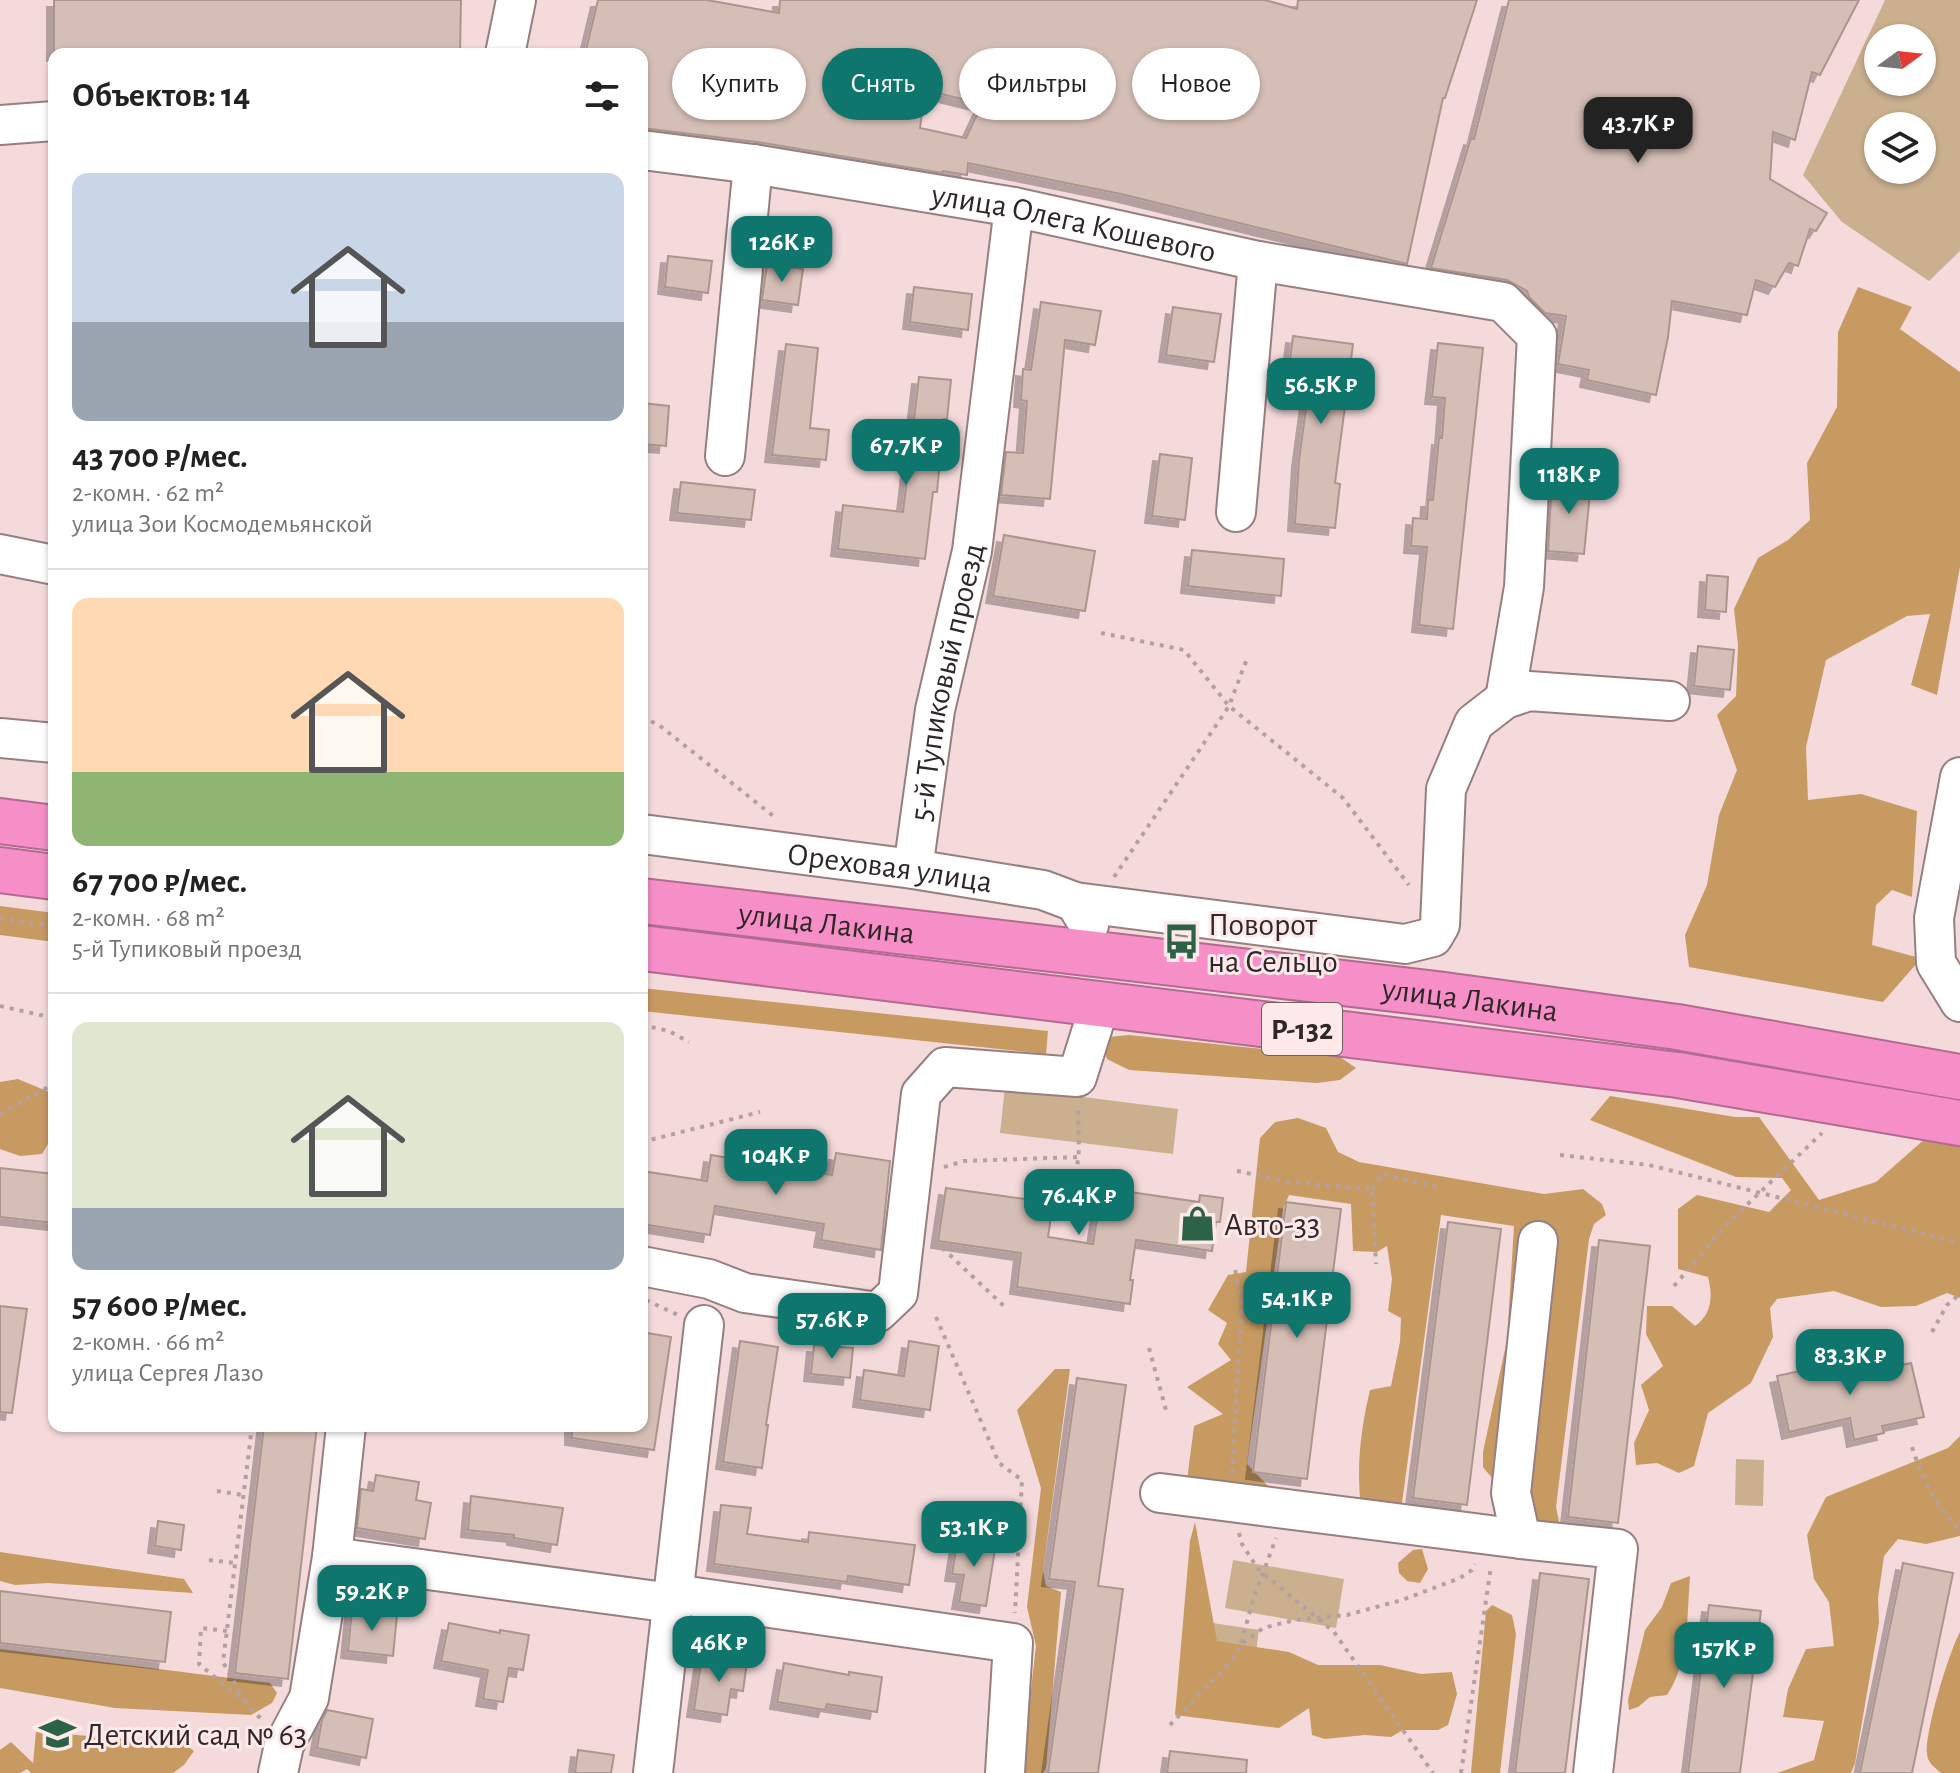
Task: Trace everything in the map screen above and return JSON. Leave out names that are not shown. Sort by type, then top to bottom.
[{"type":"highway","points":[[0,821],[48,827]]},
{"type":"highway","points":[[0,870],[48,876]]},
{"type":"highway","name":"улица Лакина","points":[[648,902],[1107,954],[1677,1027],[1960,1077]]},
{"type":"highway","name":"улица Лакина","points":[[648,949],[1678,1075],[1960,1123]]},
{"type":"street","points":[[506,48],[516,0]]},
{"type":"street","points":[[0,125],[48,121]]},
{"type":"street","name":"улица Олега Кошевого","points":[[648,151],[753,164],[1014,207],[1258,261],[1503,302],[1537,336],[1524,587],[1505,699]]},
{"type":"street","points":[[725,456],[753,164]]},
{"type":"street","name":"5-й Тупиковый проезд","points":[[913,869],[935,710],[972,551],[1014,207]]},
{"type":"street","points":[[1236,512],[1258,261]]},
{"type":"street","points":[[0,554],[48,564]]},
{"type":"street","points":[[1437,931],[1446,789],[1474,723],[1505,699],[1529,691],[1670,701]]},
{"type":"street","points":[[0,738],[48,742]]},
{"type":"street","points":[[1960,777],[1934,918],[1936,963],[1960,1002]]},
{"type":"street","name":"Ореховая улица","points":[[648,835],[913,869],[1043,890],[1088,904],[1405,944],[1437,931]]},
{"type":"street","points":[[1088,904],[1107,954]]},
{"type":"street","points":[[648,1267],[709,1279],[745,1293],[878,1312],[911,1263],[911,1177],[921,1094],[945,1067],[1077,1077],[1100,1004]]},
{"type":"street","points":[[1500,1536],[1511,1493],[1538,1241]]},
{"type":"street","points":[[653,1773],[704,1325]]},
{"type":"street","points":[[278,1773],[284,1745],[309,1698],[332,1557],[345,1432]]},
{"type":"street","points":[[1160,1493],[1618,1549],[1593,1773]]},
{"type":"street","points":[[332,1557],[1013,1643],[1005,1773]]},
{"type":"path","points":[[1101,633],[1184,650],[1229,706],[1343,798],[1437,931]]},
{"type":"path","points":[[1088,904],[1105,890],[1229,706],[1248,656]]},
{"type":"path","points":[[648,720],[659,725],[777,820]]},
{"type":"path","points":[[0,918],[48,926]]},
{"type":"path","points":[[0,1006],[48,1017]]},
{"type":"path","points":[[648,1026],[669,1031],[689,1042]]},
{"type":"path","points":[[1073,1204],[1078,1157],[1077,1077]]},
{"type":"path","points":[[0,1114],[48,1087]]},
{"type":"path","points":[[648,1140],[760,1112]]},
{"type":"path","points":[[1674,1286],[1730,1221],[1823,1132],[1831,1132]]},
{"type":"path","points":[[1560,1155],[1649,1165],[1960,1243]]},
{"type":"path","points":[[911,1177],[964,1161],[1078,1157]]},
{"type":"path","points":[[1237,1171],[1289,1182],[1372,1189]]},
{"type":"path","points":[[1376,1264],[1372,1189],[1382,1174],[1442,1188]]},
{"type":"path","points":[[648,1231],[704,1240]]},
{"type":"path","points":[[832,1249],[911,1263],[1006,1308]]},
{"type":"path","points":[[1234,1265],[1242,1302],[1231,1502],[1242,1544],[1258,1569],[1334,1632],[1433,1773]]},
{"type":"path","points":[[1932,1332],[1947,1305],[1960,1294]]},
{"type":"path","points":[[648,1301],[704,1325]]},
{"type":"path","points":[[936,1317],[999,1463],[1022,1480],[1013,1643]]},
{"type":"path","points":[[1149,1348],[1167,1414]]},
{"type":"path","points":[[245,1702],[223,1662],[251,1432]]},
{"type":"path","points":[[1912,1447],[1920,1472],[1944,1513],[1960,1531]]},
{"type":"path","points":[[217,1491],[244,1495]]},
{"type":"path","points":[[1170,1725],[1233,1659],[1241,1645],[1254,1597],[1277,1536]]},
{"type":"path","points":[[1241,1645],[1263,1628],[1295,1620],[1347,1615],[1402,1600],[1460,1578],[1472,1570],[1500,1536]]},
{"type":"path","points":[[1463,1773],[1500,1536]]},
{"type":"path","points":[[209,1560],[235,1563]]},
{"type":"path","points":[[227,1631],[201,1628],[199,1664],[259,1717]]},
{"type":"shaded area","points":[[1885,0],[1960,0],[1960,251],[1929,281],[1842,222],[1803,175],[1864,45],[1864,96],[1936,96],[1936,24],[1874,24]]},
{"type":"shaded area","points":[[1858,287],[1912,307],[1900,329],[1960,372],[1960,567],[1937,695],[1911,685],[1930,614],[1907,616],[1826,660],[1806,747],[1808,800],[1861,794],[1917,811],[1912,897],[1892,890],[1876,905],[1872,945],[1916,957],[1918,962],[1883,1002],[1689,967],[1685,935],[1707,885],[1719,815],[1737,770],[1717,715],[1736,696],[1738,645],[1734,609],[1758,558],[1788,540],[1810,520],[1807,463],[1837,407],[1838,332]]},
{"type":"shaded area","points":[[0,906],[48,912],[48,941],[0,935]]},
{"type":"shaded area","points":[[648,989],[1048,1031],[1046,1054],[648,1012]]},
{"type":"shaded area","points":[[1129,1035],[1340,1057],[1356,1068],[1340,1080],[1317,1083],[1129,1070],[1107,1059],[1101,1043],[1109,1037]]},
{"type":"shaded area","points":[[18,1079],[48,1092],[48,1144],[42,1154],[20,1156],[0,1149],[0,1082]]},
{"type":"shaded area","points":[[1005,1087],[1178,1109],[1173,1154],[1000,1133]]},
{"type":"shaded area","points":[[1610,1096],[1735,1117],[1759,1117],[1819,1200],[1876,1182],[1935,1130],[1960,1140],[1960,1298],[1947,1293],[1916,1306],[1881,1307],[1834,1291],[1777,1299],[1770,1308],[1773,1337],[1751,1383],[1708,1413],[1694,1466],[1679,1473],[1657,1463],[1636,1465],[1634,1443],[1649,1410],[1641,1385],[1663,1366],[1646,1334],[1647,1306],[1672,1306],[1695,1326],[1705,1316],[1710,1304],[1708,1277],[1678,1269],[1678,1209],[1697,1195],[1769,1212],[1791,1190],[1782,1178],[1736,1177],[1590,1120]]},
{"type":"shaded area","points":[[1298,1118],[1326,1128],[1338,1152],[1359,1162],[1544,1194],[1583,1189],[1602,1204],[1606,1215],[1594,1224],[1589,1239],[1556,1507],[1561,1531],[1534,1530],[1483,1467],[1483,1452],[1507,1340],[1514,1226],[1441,1215],[1402,1503],[1387,1514],[1361,1506],[1359,1462],[1370,1390],[1391,1386],[1400,1342],[1401,1318],[1388,1311],[1392,1279],[1387,1246],[1377,1252],[1353,1251],[1351,1204],[1289,1195],[1283,1209],[1247,1464],[1269,1487],[1186,1488],[1194,1426],[1223,1414],[1187,1387],[1231,1360],[1218,1344],[1227,1323],[1208,1310],[1228,1275],[1246,1272],[1260,1138],[1275,1122]]},
{"type":"shaded area","points":[[1055,1369],[1070,1369],[1043,1571],[1046,1586],[1061,1592],[1046,1768],[1043,1773],[1025,1773],[1023,1760],[1036,1646],[1027,1607],[1041,1488],[1017,1410]]},
{"type":"shaded area","points":[[1960,1436],[1960,1536],[1926,1544],[1898,1539],[1884,1556],[1878,1598],[1879,1623],[1851,1773],[1777,1773],[1814,1760],[1824,1721],[1783,1717],[1788,1689],[1806,1649],[1834,1646],[1829,1602],[1814,1579],[1807,1535],[1826,1497],[1948,1448]]},
{"type":"shaded area","points":[[1736,1459],[1764,1460],[1763,1506],[1735,1505]]},
{"type":"shaded area","points":[[1195,1522],[1217,1641],[1289,1652],[1318,1665],[1380,1665],[1421,1674],[1452,1672],[1457,1694],[1448,1725],[1438,1730],[1403,1730],[1391,1737],[1365,1735],[1325,1739],[1312,1735],[1309,1708],[1279,1728],[1175,1715],[1190,1541]]},
{"type":"shaded area","points":[[1422,1549],[1428,1569],[1420,1583],[1407,1581],[1399,1573],[1398,1563],[1413,1550]]},
{"type":"shaded area","points":[[0,1552],[184,1579],[193,1593],[48,1583],[15,1585],[0,1581]]},
{"type":"shaded area","points":[[1233,1560],[1344,1579],[1336,1628],[1225,1608]]},
{"type":"shaded area","points":[[1690,1576],[1686,1638],[1674,1682],[1667,1695],[1650,1697],[1629,1710],[1628,1700],[1645,1630],[1662,1607],[1671,1583]]},
{"type":"shaded area","points":[[1492,1605],[1512,1615],[1516,1634],[1500,1773],[1471,1773],[1486,1611]]},
{"type":"shaded area","points":[[1193,1620],[1259,1630],[1250,1696]]},
{"type":"shaded area","points":[[1960,1632],[1960,1773],[1941,1773],[1928,1759],[1927,1742],[1939,1692]]},
{"type":"shaded area","points":[[0,1649],[270,1683],[277,1693],[272,1703],[251,1715],[115,1708],[0,1688]]},
{"type":"shaded area","name":"Детский сад № 63","points":[[36,1732],[183,1743],[194,1751],[184,1765],[173,1773],[31,1773],[27,1769],[20,1773],[0,1773],[0,1750],[11,1742],[33,1763]]},
{"type":"building","points":[[54,0],[461,0],[460,48],[54,48]]},
{"type":"building","points":[[598,0],[707,0],[779,13],[780,0],[1265,0],[1297,9],[1298,0],[1477,0],[1443,98],[1407,264],[1121,194],[968,163],[967,175],[757,142],[648,129],[648,48],[586,48]]},
{"type":"building","points":[[1509,0],[1859,0],[1820,75],[1812,72],[1795,140],[1773,132],[1770,179],[1827,213],[1816,231],[1810,229],[1798,266],[1789,263],[1775,287],[1756,280],[1747,315],[1672,301],[1656,395],[1587,380],[1589,370],[1558,364],[1566,316],[1545,313],[1527,291],[1507,280],[1431,268],[1471,138],[1474,139]]},
{"type":"building","points":[[668,256],[712,261],[708,293],[665,287]]},
{"type":"building","points":[[767,264],[803,269],[798,305],[762,300]]},
{"type":"building","points":[[914,287],[972,294],[968,330],[910,322]]},
{"type":"building","points":[[1041,302],[1101,311],[1095,345],[1065,340],[1050,499],[1001,495],[1006,452],[1023,453],[1027,401],[1021,400],[1023,369],[1031,370]]},
{"type":"building","points":[[1173,307],[1221,314],[1214,362],[1166,355]]},
{"type":"building","points":[[1293,336],[1353,344],[1335,483],[1340,484],[1335,528],[1295,524],[1299,460],[1310,379],[1288,376]]},
{"type":"building","points":[[1438,343],[1483,348],[1453,629],[1419,625],[1427,547],[1411,546],[1413,518],[1427,519],[1428,500],[1433,500],[1439,438],[1442,438],[1445,398],[1432,397]]},
{"type":"building","points":[[786,344],[818,348],[810,428],[829,430],[826,460],[772,455]]},
{"type":"building","points":[[919,377],[951,380],[925,559],[838,549],[843,505],[903,512]]},
{"type":"building","points":[[648,404],[669,406],[666,446],[648,444]]},
{"type":"building","points":[[1160,454],[1192,458],[1185,520],[1152,516]]},
{"type":"building","points":[[1552,479],[1591,483],[1584,554],[1548,551]]},
{"type":"building","points":[[681,482],[755,490],[751,520],[677,513]]},
{"type":"building","points":[[1004,535],[1095,551],[1085,611],[993,596]]},
{"type":"building","points":[[1192,550],[1284,559],[1281,596],[1188,586]]},
{"type":"building","points":[[1707,575],[1728,577],[1726,612],[1705,610]]},
{"type":"building","points":[[1698,646],[1734,650],[1730,690],[1694,686]]},
{"type":"building","points":[[836,1153],[890,1161],[881,1250],[821,1240],[824,1224],[715,1206],[710,1235],[648,1225],[648,1172],[707,1181],[711,1155],[832,1175]]},
{"type":"building","points":[[0,1168],[48,1173],[48,1222],[0,1217]]},
{"type":"building","points":[[946,1188],[1053,1203],[1048,1237],[1093,1244],[1102,1188],[1199,1202],[1200,1195],[1223,1198],[1212,1251],[1136,1240],[1130,1304],[1017,1287],[1021,1253],[938,1241]]},
{"type":"building","points":[[1286,1202],[1341,1209],[1307,1479],[1253,1472]]},
{"type":"building","points":[[1448,1222],[1501,1229],[1467,1505],[1413,1498]]},
{"type":"building","points":[[1599,1240],[1650,1246],[1618,1523],[1568,1517]]},
{"type":"building","points":[[0,1306],[27,1309],[12,1413],[0,1412]]},
{"type":"building","points":[[648,1333],[671,1337],[654,1450],[572,1438],[572,1432],[648,1432]]},
{"type":"building","points":[[740,1341],[778,1347],[762,1468],[723,1462]]},
{"type":"building","points":[[909,1341],[939,1346],[930,1410],[860,1400],[864,1370],[904,1376]]},
{"type":"building","points":[[814,1345],[853,1348],[850,1378],[811,1374]]},
{"type":"building","points":[[1843,1353],[1848,1377],[1911,1363],[1924,1417],[1882,1426],[1884,1433],[1854,1440],[1850,1418],[1789,1432],[1777,1376],[1818,1367],[1816,1359]]},
{"type":"building","points":[[1077,1378],[1126,1385],[1098,1586],[1123,1589],[1098,1773],[1048,1773],[1075,1582],[1049,1579]]},
{"type":"building","points":[[263,1432],[316,1432],[288,1679],[235,1673]]},
{"type":"building","points":[[376,1475],[419,1482],[416,1500],[431,1503],[425,1539],[357,1528],[361,1489],[373,1491]]},
{"type":"building","points":[[471,1496],[563,1508],[557,1545],[514,1538],[514,1535],[468,1530]]},
{"type":"building","points":[[721,1505],[751,1508],[747,1534],[808,1542],[809,1532],[915,1545],[909,1585],[848,1576],[847,1582],[714,1564]]},
{"type":"building","points":[[158,1521],[184,1525],[181,1550],[155,1546]]},
{"type":"building","points":[[958,1537],[996,1543],[986,1606],[959,1602],[964,1575],[952,1574]]},
{"type":"building","points":[[1903,1563],[1953,1573],[1912,1773],[1860,1773]]},
{"type":"building","points":[[1540,1573],[1589,1579],[1565,1773],[1515,1773]]},
{"type":"building","points":[[0,1591],[171,1612],[165,1662],[0,1643]]},
{"type":"building","points":[[1709,1605],[1761,1611],[1740,1773],[1688,1773]]},
{"type":"building","points":[[352,1610],[397,1615],[393,1656],[348,1651]]},
{"type":"building","points":[[449,1623],[529,1635],[523,1670],[509,1668],[503,1702],[483,1699],[488,1670],[441,1661]]},
{"type":"building","points":[[702,1656],[747,1662],[743,1691],[731,1689],[727,1715],[694,1710]]},
{"type":"building","points":[[784,1663],[849,1675],[849,1672],[882,1677],[877,1712],[827,1704],[825,1710],[777,1702]]},
{"type":"building","points":[[327,1710],[373,1719],[366,1758],[317,1748]]},
{"type":"building","points":[[578,1750],[614,1755],[611,1773],[575,1773]]},
{"type":"building","points":[[1170,1751],[1247,1760],[1246,1773],[1167,1773]]},
{"type":"place","name":"Поворот на Сельцо","points":[[1182,942]]},
{"type":"place","name":"Авто-33","points":[[1198,1224]]},
{"type":"place","name":"Детский сад № 63","points":[[58,1734]]}]
